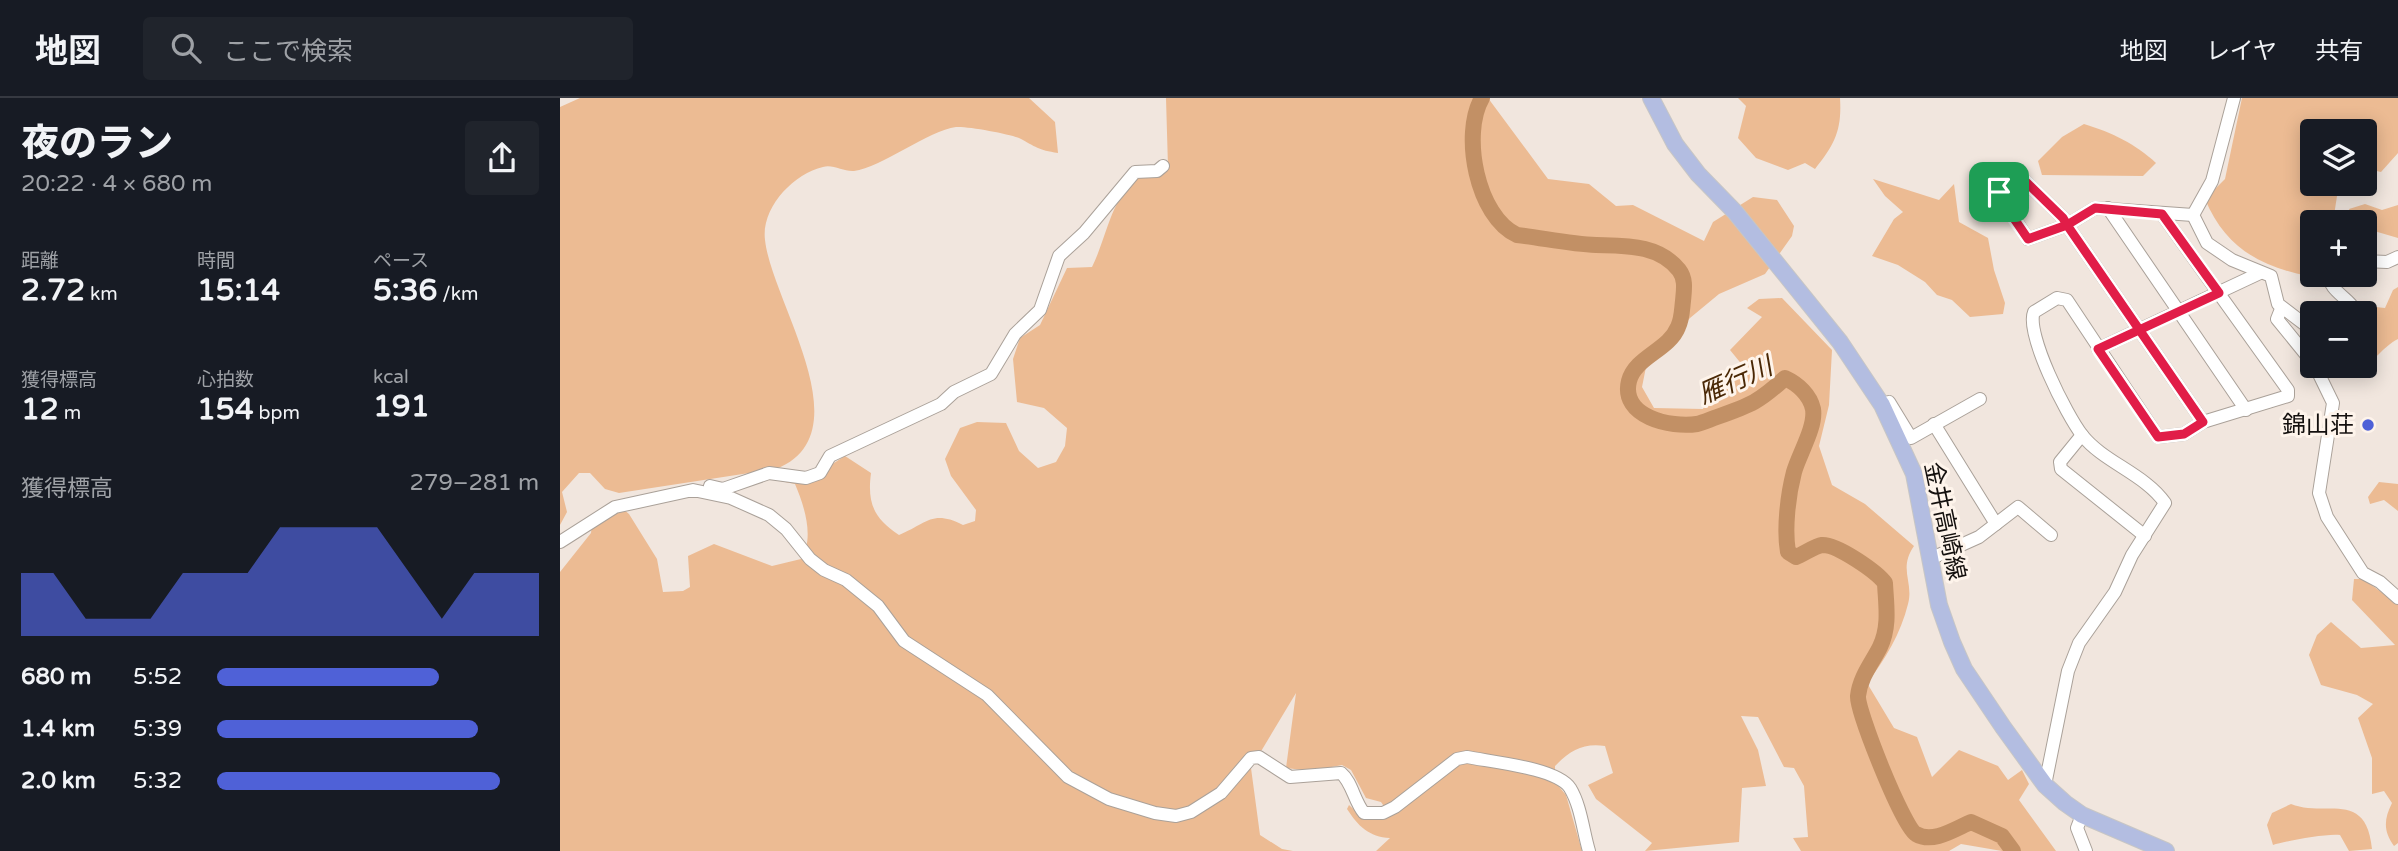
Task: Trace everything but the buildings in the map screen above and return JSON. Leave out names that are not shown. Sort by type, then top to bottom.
[{"type":"main road","name":"金井高崎線","points":[[1651,98],[1675,144],[1698,174],[1735,212],[1840,342],[1881,405],[1914,474],[1939,605],[1964,669],[2045,785],[2082,815],[2166,851]]},
{"type":"street","points":[[2193,215],[2212,181],[2234,98]]},
{"type":"street","points":[[560,542],[615,508],[705,486],[723,489],[769,473],[806,478],[820,472],[830,456],[941,404],[954,392],[991,374],[1015,334],[1040,310],[1059,256],[1084,233],[1135,172],[1157,171],[1163,166]]},
{"type":"street","points":[[2193,215],[2091,208],[2067,225],[2031,239],[2026,238],[1999,192],[2017,178],[2023,179],[2067,225],[2203,422]]},
{"type":"street","points":[[2108,208],[2246,410]]},
{"type":"street","points":[[2045,785],[2068,671],[2079,643],[2115,592],[2164,507],[2163,500],[2082,435],[2040,357],[2031,318],[2034,312],[2057,298],[2064,297],[2158,437],[2184,434],[2203,422],[2286,398],[2288,390],[2162,214]]},
{"type":"street","points":[[2193,215],[2207,243],[2260,273],[2271,276],[2275,299],[2281,309],[2300,322]]},
{"type":"street","points":[[2377,262],[2387,262],[2398,257]]},
{"type":"street","points":[[2098,349],[2260,273]]},
{"type":"street","points":[[2333,287],[2348,301]]},
{"type":"street","points":[[2281,309],[2277,319],[2300,349]]},
{"type":"street","points":[[2321,378],[2333,404],[2319,493],[2327,517],[2354,562],[2398,598]]},
{"type":"street","points":[[1881,405],[1889,402],[1911,438],[1980,398]]},
{"type":"street","points":[[1934,424],[1996,524]]},
{"type":"street","points":[[2082,435],[2059,465],[2145,536]]},
{"type":"street","points":[[693,490],[731,498],[769,515],[786,529],[810,559],[846,580],[878,606],[904,641],[987,695],[1068,777],[1109,799],[1155,813],[1177,816],[1191,812],[1222,793],[1251,758],[1259,757],[1290,777],[1340,773],[1346,777],[1354,802],[1364,813],[1383,813],[1457,759],[1467,757],[1545,773],[1564,780],[1574,796],[1589,851]]},
{"type":"street","points":[[1930,559],[1979,537],[2018,507],[2051,535]]},
{"type":"street","points":[[2082,815],[2077,828],[2086,851]]},
{"type":"shaded area","points":[[580,98],[1029,98],[1055,122],[1058,153],[1041,149],[1007,134],[956,127],[932,135],[865,168],[850,171],[827,166],[812,171],[790,185],[781,194],[768,216],[765,240],[771,266],[806,365],[813,397],[813,427],[801,451],[776,469],[619,493],[605,489],[590,473],[579,473],[562,492],[567,512],[560,525],[560,107]]},
{"type":"shaded area","points":[[1166,98],[1488,98],[1548,179],[1589,184],[1616,206],[1633,205],[1704,241],[1713,222],[1753,197],[1777,200],[1794,226],[1792,236],[1765,274],[1719,294],[1690,318],[1646,367],[1642,387],[1654,408],[1703,409],[1709,393],[1748,372],[1730,350],[1762,317],[1747,308],[1759,299],[1782,298],[1832,350],[1829,405],[1819,446],[1832,485],[1865,504],[1914,546],[1907,562],[1909,596],[1905,615],[1892,646],[1867,683],[1894,728],[1917,737],[1932,777],[1959,750],[1998,766],[2008,780],[2022,770],[2029,784],[2019,800],[2056,851],[2002,851],[1961,844],[1949,851],[1801,851],[1793,838],[1808,837],[1804,786],[1794,768],[1784,767],[1758,717],[1741,716],[1758,750],[1766,786],[1742,788],[1739,842],[1645,851],[1652,843],[1596,799],[1588,785],[1613,773],[1605,746],[1597,745],[1578,749],[1555,766],[1555,782],[1566,795],[1582,851],[1376,851],[1390,838],[1365,830],[1347,809],[1349,805],[1363,818],[1390,815],[1381,802],[1366,798],[1351,770],[1342,765],[1311,771],[1286,768],[1296,693],[1251,768],[1260,835],[1282,849],[1293,851],[560,851],[560,572],[591,533],[592,524],[623,509],[629,514],[657,559],[663,592],[683,591],[690,587],[688,556],[714,544],[772,566],[801,559],[808,532],[802,502],[795,484],[775,480],[807,480],[845,456],[871,473],[870,493],[874,509],[899,535],[936,518],[963,525],[975,521],[976,510],[951,476],[945,459],[960,428],[977,422],[1006,423],[1019,451],[1038,468],[1056,462],[1065,446],[1067,428],[1044,408],[1017,402],[1013,359],[1020,338],[1040,325],[1067,268],[1092,267],[1115,208],[1128,188],[1143,175],[1168,167]]},
{"type":"shaded area","points":[[1738,98],[1840,98],[1840,119],[1836,136],[1815,169],[1805,163],[1788,170],[1756,158],[1738,138],[1746,106]]},
{"type":"shaded area","points":[[2242,98],[2398,98],[2398,153],[2381,172],[2377,171],[2377,119],[2300,119],[2300,196],[2337,196],[2335,210],[2300,210],[2300,274],[2259,260],[2233,242],[2223,230],[2205,199],[2225,179]]},
{"type":"shaded area","points":[[2084,124],[2123,139],[2156,163],[2143,176],[2042,175],[2038,161],[2062,137]]},
{"type":"shaded area","points":[[1873,179],[1939,200],[1954,184],[1959,222],[1988,238],[1994,270],[2005,303],[2003,314],[1970,317],[1952,300],[1937,295],[1925,282],[1898,265],[1872,256],[1894,219],[1903,212],[1885,196]]},
{"type":"shaded area","points":[[2365,204],[2382,210],[2398,205],[2398,238],[2377,232],[2377,210],[2349,209]]},
{"type":"shaded area","points":[[2398,287],[2398,339],[2377,356],[2377,307],[2385,308],[2393,290]]},
{"type":"shaded area","points":[[2379,482],[2398,484],[2398,511],[2384,500],[2370,504],[2368,497]]},
{"type":"shaded area","points":[[2354,579],[2363,579],[2398,604],[2398,843],[2394,846],[2386,825],[2392,803],[2384,791],[2372,794],[2372,758],[2358,718],[2373,704],[2357,695],[2321,685],[2309,655],[2317,635],[2331,622],[2361,648],[2395,645],[2352,600]]},
{"type":"shaded area","points":[[2291,804],[2353,812],[2362,819],[2368,830],[2372,849],[2349,851],[2340,835],[2273,845],[2267,825],[2272,813]]},
{"type":"waterway","name":"雁行川","points":[[1482,98],[1476,113],[1473,152],[1483,193],[1503,225],[1517,235],[1640,248],[1661,255],[1681,273],[1684,293],[1678,327],[1667,342],[1638,366],[1629,381],[1628,393],[1632,403],[1640,411],[1662,422],[1697,424],[1754,402],[1785,378],[1806,395],[1813,409],[1813,416],[1790,491],[1788,552],[1796,557],[1819,546],[1829,546],[1856,560],[1885,583],[1885,631],[1880,647],[1864,676],[1858,696],[1865,723],[1901,812],[1916,834],[1923,837],[1951,832],[1971,822],[2002,836],[2013,851]]},
{"type":"place","name":"錦山荘","points":[[2368,425]]},
{"type":"route","points":[[1999,192],[1998,195],[2028,239],[2067,225],[2091,208],[2162,214],[2219,293],[2139,330],[2098,349],[2156,436],[2171,438],[2184,434],[2203,422],[2139,330],[2067,225],[2063,218],[2023,179],[2017,178],[1999,192]]}]
